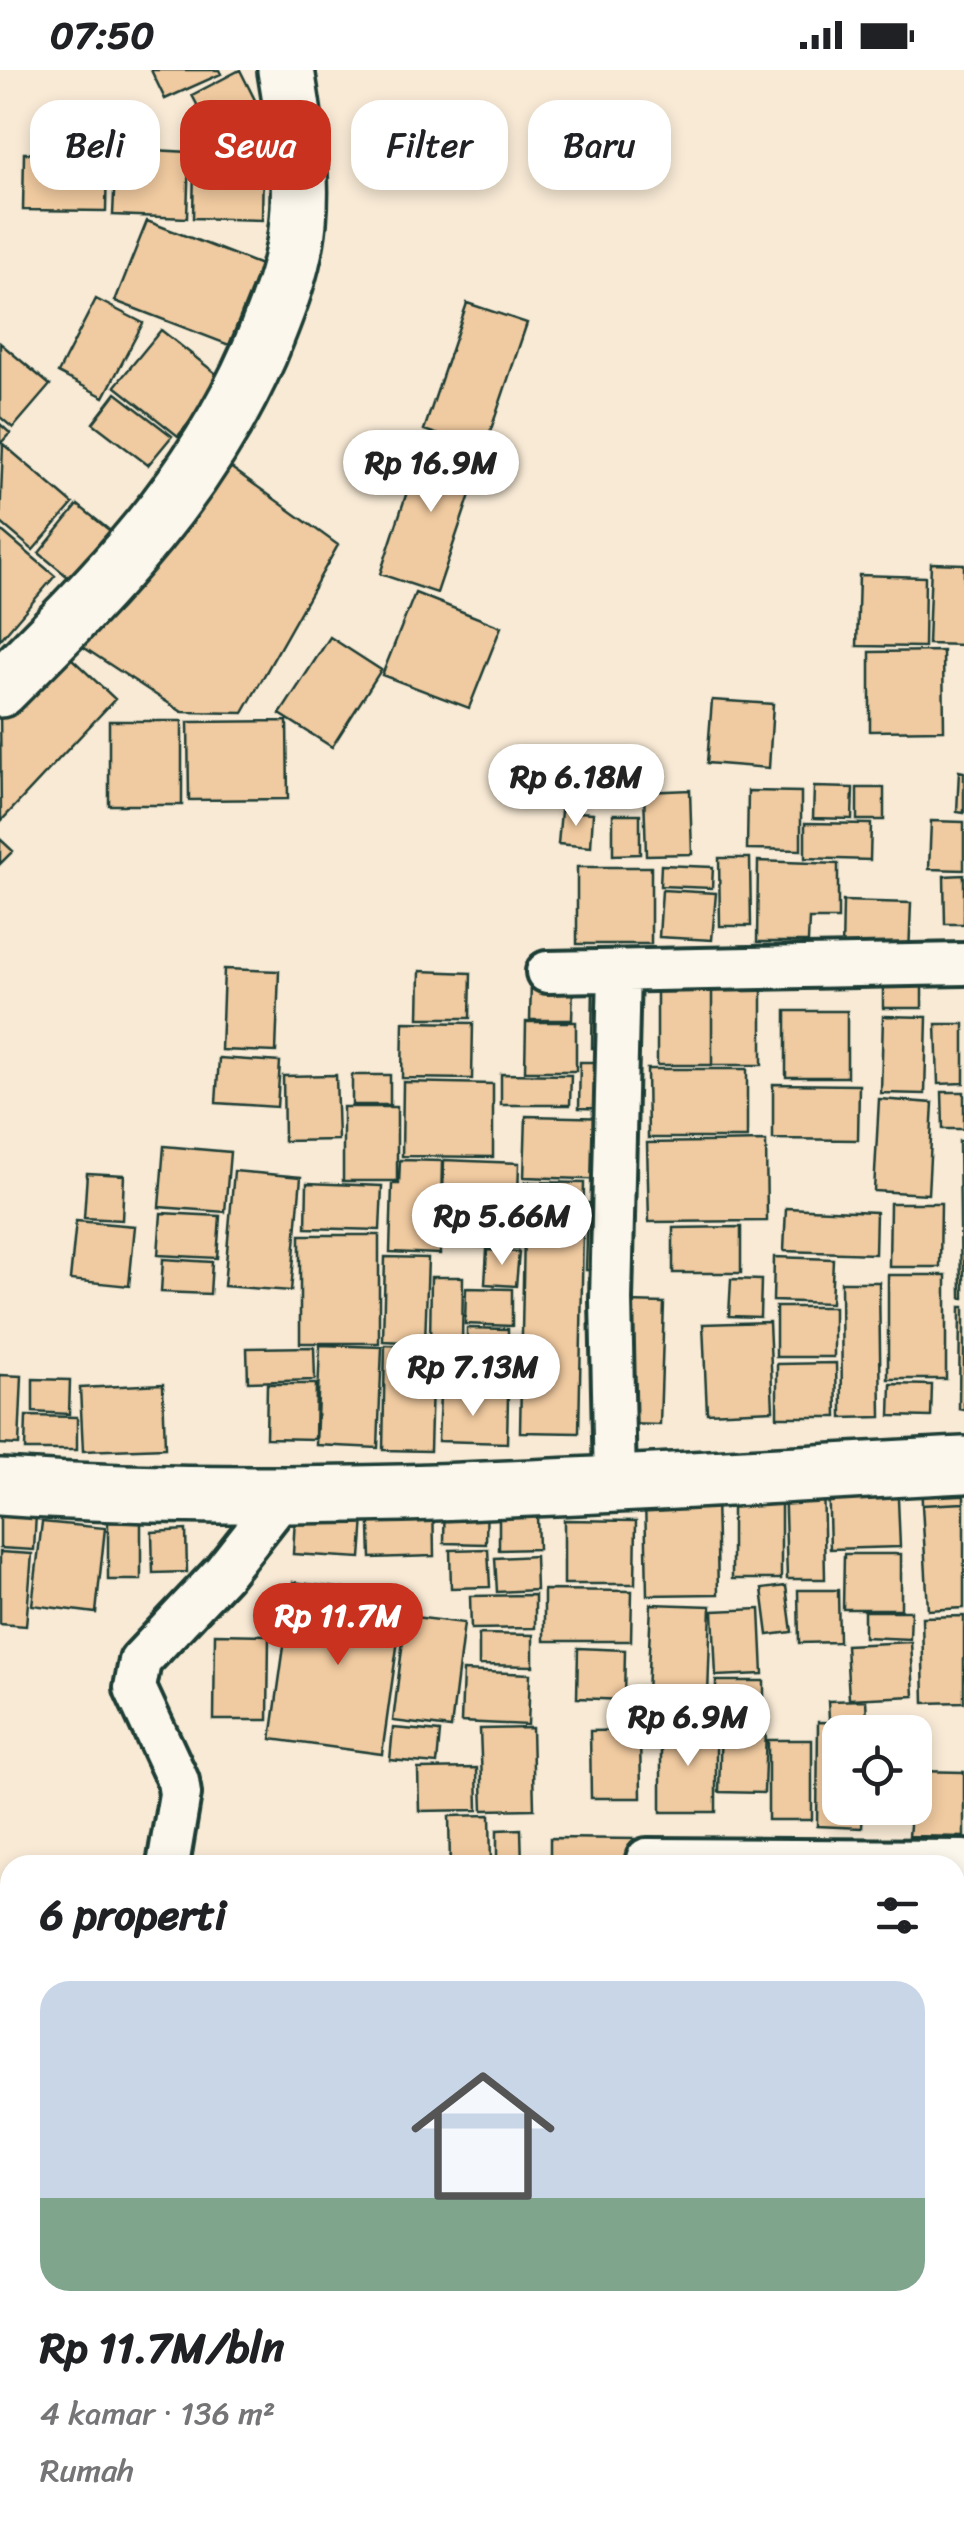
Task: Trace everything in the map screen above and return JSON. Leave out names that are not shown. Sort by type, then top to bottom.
[{"type":"street","points":[[0,689],[100,589],[189,484],[234,408],[272,322],[298,222],[298,143],[286,70]]},
{"type":"street","points":[[547,972],[964,964]]},
{"type":"street","points":[[615,1482],[611,1300],[618,971]]},
{"type":"street","points":[[0,1488],[95,1494],[285,1494],[964,1465]]},
{"type":"street","points":[[170,1855],[180,1794],[178,1781],[135,1688],[135,1674],[140,1661],[223,1573],[285,1494]]},
{"type":"building","points":[[151,70],[219,70],[221,74],[165,99]]},
{"type":"building","points":[[240,70],[255,100],[195,100],[192,95]]},
{"type":"building","points":[[160,150],[180,152],[180,190],[188,190],[187,218],[113,215],[114,190],[160,190]]},
{"type":"building","points":[[24,153],[30,153],[30,190],[106,190],[106,211],[23,210]]},
{"type":"building","points":[[193,190],[263,190],[262,220],[193,218]]},
{"type":"building","points":[[147,221],[261,265],[229,345],[115,301]]},
{"type":"building","points":[[96,299],[143,323],[104,397],[58,373]]},
{"type":"building","points":[[467,303],[527,323],[484,450],[424,430]]},
{"type":"building","points":[[161,330],[224,380],[178,436],[115,386]]},
{"type":"building","points":[[0,343],[50,385],[13,428],[0,417]]},
{"type":"building","points":[[116,393],[172,436],[148,465],[93,423]]},
{"type":"building","points":[[0,424],[10,433],[0,444]]},
{"type":"building","points":[[425,437],[483,456],[437,593],[380,574]]},
{"type":"building","points":[[3,444],[73,504],[33,550],[0,522]]},
{"type":"building","points":[[226,464],[338,545],[243,713],[182,712],[77,643]]},
{"type":"building","points":[[78,505],[124,542],[85,591],[39,553]]},
{"type":"building","points":[[2,531],[55,576],[0,640],[0,534]]},
{"type":"building","points":[[931,563],[964,564],[964,645],[928,644]]},
{"type":"building","points":[[859,575],[925,577],[924,647],[857,646]]},
{"type":"building","points":[[415,593],[501,627],[469,708],[382,675]]},
{"type":"building","points":[[330,637],[381,670],[332,747],[280,714]]},
{"type":"building","points":[[56,644],[115,699],[1,821],[0,704]]},
{"type":"building","points":[[943,651],[944,730],[870,731],[870,652]]},
{"type":"building","points":[[712,700],[773,704],[769,768],[707,763]]},
{"type":"building","points":[[109,721],[182,721],[182,805],[109,805]]},
{"type":"building","points":[[287,721],[288,799],[189,800],[188,722]]},
{"type":"building","points":[[959,771],[964,772],[964,813],[957,812]]},
{"type":"building","points":[[814,787],[853,788],[852,819],[813,818]]},
{"type":"building","points":[[857,788],[884,788],[884,820],[857,820]]},
{"type":"building","points":[[690,790],[692,854],[646,855],[644,792]]},
{"type":"building","points":[[748,791],[801,792],[801,850],[747,849]]},
{"type":"building","points":[[561,811],[593,813],[591,847],[558,844]]},
{"type":"building","points":[[613,814],[640,814],[640,854],[613,855]]},
{"type":"building","points":[[931,821],[964,822],[964,870],[929,869]]},
{"type":"building","points":[[805,823],[871,824],[870,860],[805,858]]},
{"type":"building","points":[[0,839],[13,851],[0,864]]},
{"type":"building","points":[[719,858],[750,858],[751,926],[720,926]]},
{"type":"building","points":[[758,861],[838,864],[838,919],[809,919],[808,942],[757,942]]},
{"type":"building","points":[[661,865],[713,867],[712,888],[660,886]]},
{"type":"building","points":[[577,867],[651,867],[651,944],[577,944]]},
{"type":"building","points":[[964,875],[964,924],[945,924],[944,876]]},
{"type":"building","points":[[662,890],[716,893],[712,940],[659,937]]},
{"type":"building","points":[[843,901],[911,903],[909,956],[842,954]]},
{"type":"building","points":[[224,969],[279,971],[276,1052],[221,1050]]},
{"type":"building","points":[[420,971],[471,973],[470,1018],[419,1018]]},
{"type":"building","points":[[657,978],[712,978],[712,1065],[657,1065]]},
{"type":"building","points":[[712,978],[762,978],[762,1065],[712,1065]]},
{"type":"building","points":[[531,982],[573,983],[572,1020],[530,1020]]},
{"type":"building","points":[[593,982],[618,982],[617,1049],[592,1048]]},
{"type":"building","points":[[883,983],[922,984],[922,1008],[883,1008]]},
{"type":"building","points":[[786,1011],[847,1011],[847,1077],[786,1077]]},
{"type":"building","points":[[883,1016],[927,1017],[925,1094],[881,1093]]},
{"type":"building","points":[[403,1022],[473,1023],[472,1079],[402,1078]]},
{"type":"building","points":[[526,1022],[576,1022],[576,1071],[525,1071]]},
{"type":"building","points":[[936,1024],[964,1024],[964,1083],[938,1084]]},
{"type":"building","points":[[219,1058],[280,1062],[277,1107],[216,1103]]},
{"type":"building","points":[[580,1062],[618,1062],[617,1109],[579,1108]]},
{"type":"building","points":[[647,1069],[747,1069],[747,1138],[648,1138]]},
{"type":"building","points":[[501,1074],[571,1075],[570,1105],[501,1105]]},
{"type":"building","points":[[336,1075],[338,1140],[284,1141],[283,1076]]},
{"type":"building","points":[[352,1075],[390,1075],[390,1105],[352,1105]]},
{"type":"building","points":[[403,1082],[493,1084],[493,1157],[402,1156]]},
{"type":"building","points":[[773,1084],[859,1085],[858,1140],[773,1139]]},
{"type":"building","points":[[942,1092],[964,1092],[964,1129],[943,1129]]},
{"type":"building","points":[[879,1099],[933,1103],[928,1194],[874,1191]]},
{"type":"building","points":[[343,1107],[397,1107],[397,1181],[343,1181]]},
{"type":"building","points":[[526,1116],[616,1118],[614,1180],[524,1177]]},
{"type":"building","points":[[766,1141],[767,1221],[649,1222],[647,1143]]},
{"type":"building","points":[[959,1141],[964,1141],[964,1298],[961,1298]]},
{"type":"building","points":[[164,1146],[230,1152],[225,1212],[159,1207]]},
{"type":"building","points":[[400,1160],[442,1161],[440,1254],[390,1252],[392,1184],[399,1184]]},
{"type":"building","points":[[444,1160],[519,1163],[518,1197],[443,1194]]},
{"type":"building","points":[[234,1171],[301,1177],[291,1291],[224,1286]]},
{"type":"building","points":[[87,1173],[124,1175],[122,1220],[84,1218]]},
{"type":"building","points":[[525,1182],[584,1183],[579,1433],[520,1432]]},
{"type":"building","points":[[307,1183],[382,1186],[380,1230],[306,1228]]},
{"type":"building","points":[[445,1199],[519,1201],[518,1248],[443,1246]]},
{"type":"building","points":[[588,1203],[608,1204],[606,1271],[586,1270]]},
{"type":"building","points":[[890,1203],[941,1203],[940,1267],[889,1267]]},
{"type":"building","points":[[786,1208],[876,1212],[875,1254],[784,1251]]},
{"type":"building","points":[[161,1213],[220,1216],[217,1258],[158,1255]]},
{"type":"building","points":[[76,1221],[135,1226],[129,1286],[70,1280]]},
{"type":"building","points":[[741,1227],[741,1273],[673,1273],[673,1228]]},
{"type":"building","points":[[300,1235],[379,1235],[379,1343],[300,1343]]},
{"type":"building","points":[[487,1250],[519,1252],[516,1286],[485,1284]]},
{"type":"building","points":[[385,1257],[428,1258],[425,1343],[383,1341]]},
{"type":"building","points":[[774,1257],[833,1259],[831,1303],[773,1301]]},
{"type":"building","points":[[163,1259],[212,1262],[210,1294],[161,1292]]},
{"type":"building","points":[[888,1275],[946,1275],[946,1379],[888,1379]]},
{"type":"building","points":[[431,1277],[463,1277],[462,1343],[430,1343]]},
{"type":"building","points":[[731,1279],[761,1280],[760,1317],[729,1316]]},
{"type":"building","points":[[841,1282],[879,1282],[881,1417],[842,1418]]},
{"type":"building","points":[[466,1288],[512,1289],[512,1326],[465,1324]]},
{"type":"building","points":[[629,1302],[664,1303],[660,1425],[625,1424]]},
{"type":"building","points":[[776,1307],[834,1307],[834,1357],[776,1357]]},
{"type":"building","points":[[960,1307],[964,1307],[964,1410],[959,1409]]},
{"type":"building","points":[[769,1322],[773,1410],[707,1413],[703,1324]]},
{"type":"building","points":[[467,1328],[508,1329],[508,1350],[467,1349]]},
{"type":"building","points":[[320,1345],[382,1347],[378,1448],[316,1445]]},
{"type":"building","points":[[385,1345],[433,1347],[430,1451],[383,1450]]},
{"type":"building","points":[[314,1347],[315,1380],[248,1382],[247,1348]]},
{"type":"building","points":[[435,1350],[502,1352],[501,1393],[434,1391]]},
{"type":"building","points":[[836,1363],[837,1417],[777,1417],[777,1364]]},
{"type":"building","points":[[0,1375],[22,1376],[19,1445],[0,1444]]},
{"type":"building","points":[[33,1379],[70,1380],[69,1414],[33,1412]]},
{"type":"building","points":[[163,1384],[165,1448],[83,1451],[80,1388]]},
{"type":"building","points":[[267,1384],[316,1384],[315,1439],[266,1438]]},
{"type":"building","points":[[891,1384],[932,1385],[931,1417],[890,1416]]},
{"type":"building","points":[[440,1395],[508,1397],[507,1443],[438,1441]]},
{"type":"building","points":[[26,1416],[77,1417],[77,1450],[25,1450]]},
{"type":"building","points":[[964,1467],[964,1503],[922,1505],[921,1469]]},
{"type":"building","points":[[897,1475],[900,1547],[830,1549],[828,1477]]},
{"type":"building","points":[[823,1477],[825,1579],[787,1579],[784,1479]]},
{"type":"building","points":[[445,1492],[487,1494],[486,1544],[444,1543]]},
{"type":"building","points":[[0,1494],[37,1496],[34,1550],[0,1548]]},
{"type":"building","points":[[433,1494],[434,1556],[371,1558],[369,1496]]},
{"type":"building","points":[[716,1494],[718,1594],[647,1595],[645,1495]]},
{"type":"building","points":[[732,1496],[781,1496],[781,1579],[732,1579]]},
{"type":"building","points":[[296,1499],[365,1504],[361,1558],[293,1554]]},
{"type":"building","points":[[964,1503],[964,1608],[928,1610],[922,1505]]},
{"type":"building","points":[[537,1515],[538,1549],[499,1550],[499,1516]]},
{"type":"building","points":[[564,1520],[636,1521],[635,1584],[564,1584]]},
{"type":"building","points":[[42,1522],[105,1528],[96,1613],[32,1605]]},
{"type":"building","points":[[108,1522],[141,1523],[141,1580],[108,1580]]},
{"type":"building","points":[[186,1530],[187,1572],[153,1573],[152,1532]]},
{"type":"building","points":[[488,1549],[490,1587],[451,1588],[450,1550]]},
{"type":"building","points":[[0,1552],[32,1554],[26,1626],[0,1624]]},
{"type":"building","points":[[844,1554],[901,1554],[901,1609],[843,1609]]},
{"type":"building","points":[[535,1556],[536,1590],[497,1592],[495,1558]]},
{"type":"building","points":[[293,1582],[404,1597],[382,1754],[271,1739]]},
{"type":"building","points":[[786,1586],[792,1632],[768,1635],[762,1589]]},
{"type":"building","points":[[544,1590],[632,1591],[631,1641],[544,1641]]},
{"type":"building","points":[[798,1590],[838,1590],[839,1642],[799,1643]]},
{"type":"building","points":[[535,1595],[535,1628],[471,1629],[470,1596]]},
{"type":"building","points":[[651,1604],[711,1606],[708,1696],[647,1694]]},
{"type":"building","points":[[760,1609],[763,1674],[716,1676],[713,1611]]},
{"type":"building","points":[[864,1611],[911,1611],[910,1639],[864,1637]]},
{"type":"building","points":[[406,1616],[464,1623],[451,1728],[393,1721]]},
{"type":"building","points":[[964,1616],[964,1702],[924,1703],[922,1617]]},
{"type":"building","points":[[215,1634],[269,1635],[268,1720],[214,1720]]},
{"type":"building","points":[[479,1634],[533,1635],[533,1666],[479,1665]]},
{"type":"building","points":[[911,1642],[914,1696],[849,1699],[846,1645]]},
{"type":"building","points":[[578,1648],[625,1650],[624,1700],[577,1698]]},
{"type":"building","points":[[463,1671],[530,1674],[528,1725],[461,1722]]},
{"type":"building","points":[[716,1681],[764,1681],[764,1721],[716,1721]]},
{"type":"building","points":[[866,1700],[867,1715],[829,1715],[828,1701]]},
{"type":"building","points":[[818,1722],[822,1722],[822,1825],[862,1825],[817,1826]]},
{"type":"building","points":[[721,1725],[766,1726],[764,1793],[719,1792]]},
{"type":"building","points":[[661,1727],[716,1727],[716,1812],[661,1812]]},
{"type":"building","points":[[393,1728],[440,1732],[437,1764],[390,1760]]},
{"type":"building","points":[[532,1728],[534,1809],[483,1810],[480,1729]]},
{"type":"building","points":[[640,1730],[641,1798],[591,1798],[590,1731]]},
{"type":"building","points":[[768,1740],[812,1740],[812,1820],[768,1820]]},
{"type":"building","points":[[477,1768],[478,1810],[419,1811],[418,1769]]},
{"type":"building","points":[[932,1771],[964,1772],[964,1837],[909,1836],[910,1825],[932,1825]]},
{"type":"building","points":[[490,1815],[491,1855],[450,1855],[449,1816]]},
{"type":"building","points":[[521,1829],[522,1855],[497,1855],[497,1830]]},
{"type":"building","points":[[550,1838],[638,1839],[638,1855],[550,1855]]}]
